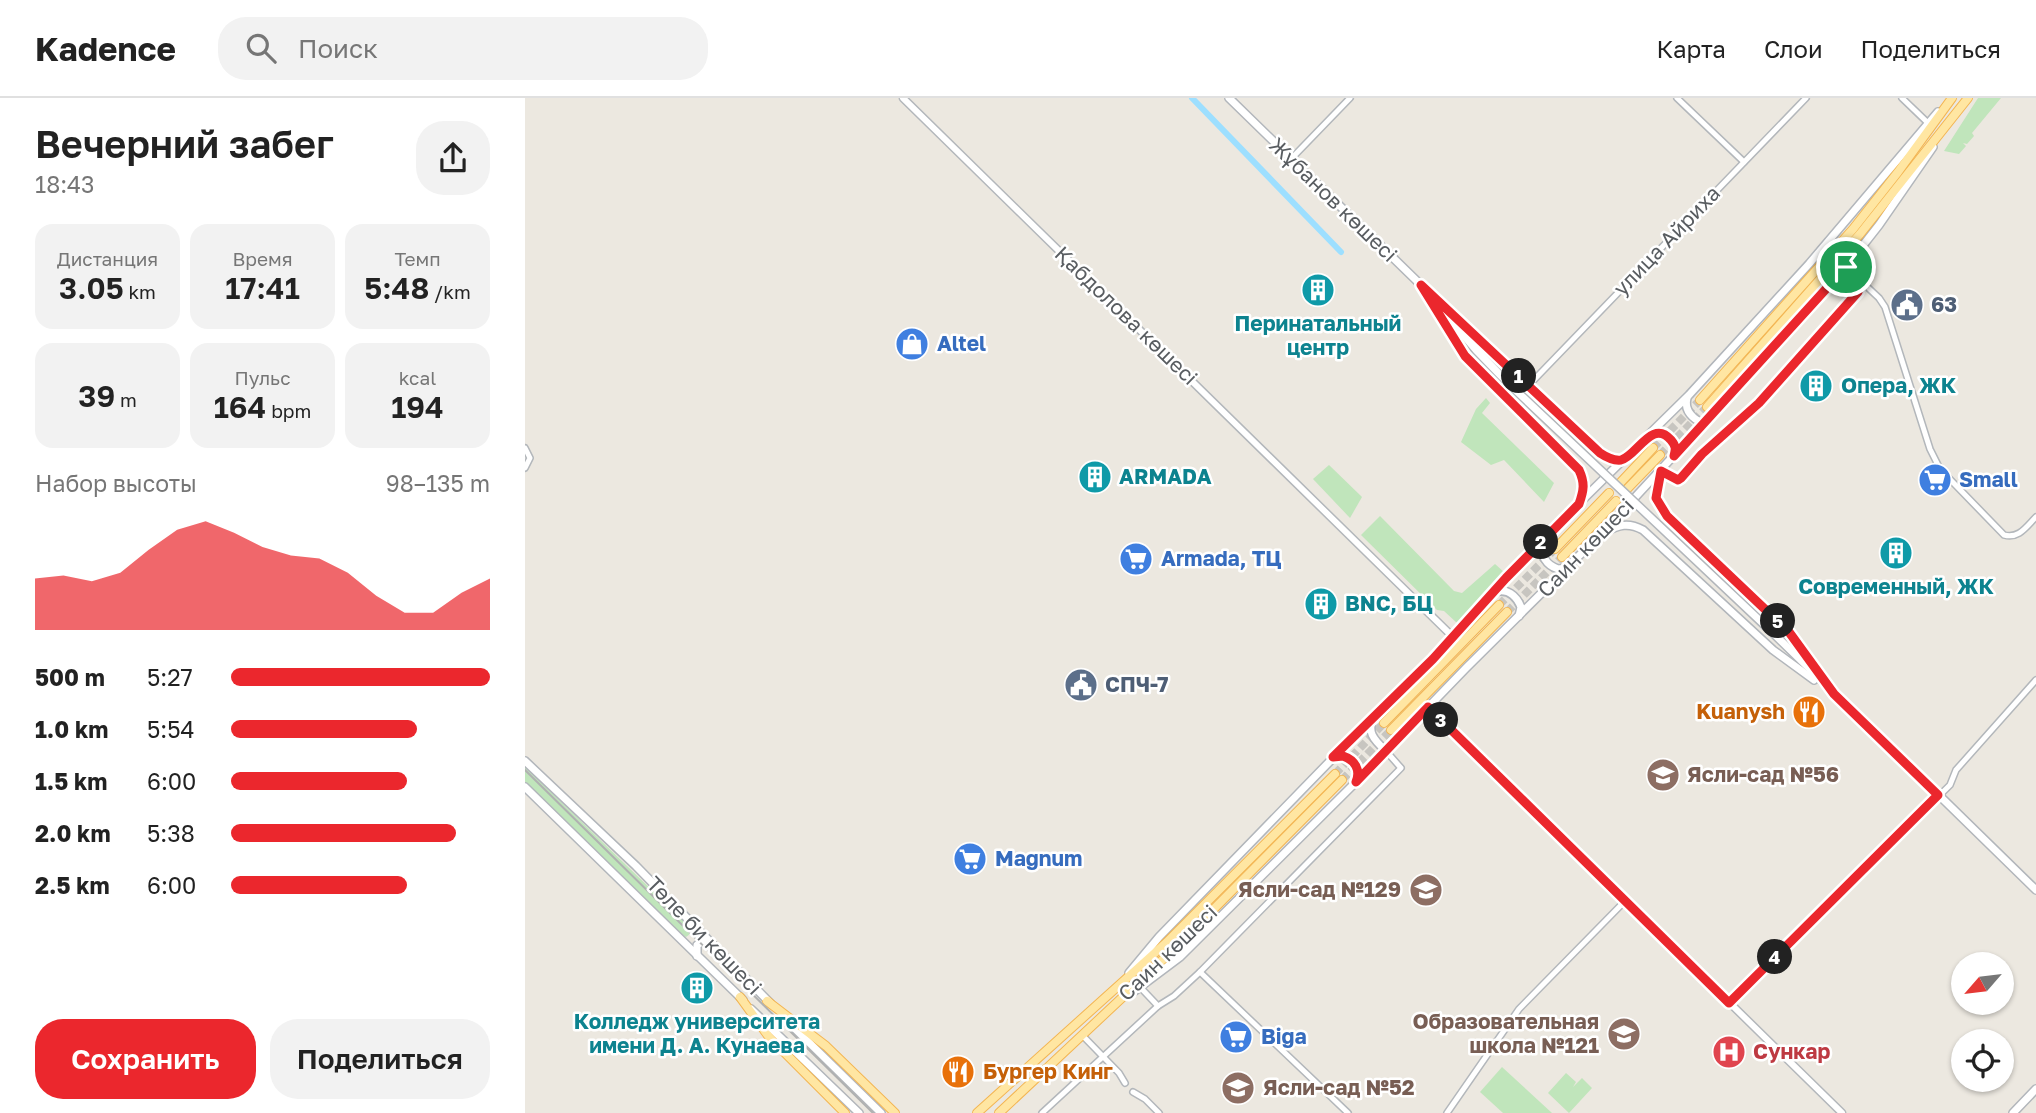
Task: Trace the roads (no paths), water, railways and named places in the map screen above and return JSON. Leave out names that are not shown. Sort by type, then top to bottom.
[{"type":"main road","name":"Жұбанов көшесі","points":[[1229,98],[1421,285],[1476,351],[1508,383],[1772,632],[2036,890]]},
{"type":"main road","name":"Саин көшесі","points":[[1119,984],[1159,937],[1333,757],[1433,659],[1542,541],[1689,395],[1809,264],[1951,98]]},
{"type":"main road","name":"Саин көшесі","points":[[1700,400],[1853,229],[1951,98]]},
{"type":"main road","name":"Саин көшесі","points":[[1707,407],[1851,245],[1968,98]]},
{"type":"main road","name":"Саин көшесі","points":[[1111,1007],[1180,957],[1569,567],[1661,471],[1846,267],[1910,183],[1948,124]]},
{"type":"main road","points":[[1421,285],[1606,457],[1614,460],[1625,458]]},
{"type":"main road","points":[[1421,285],[1465,356],[1579,470],[1584,485],[1579,504]]},
{"type":"main road","points":[[1689,395],[1686,405],[1689,413],[1700,422],[1708,420]]},
{"type":"main road","points":[[1649,436],[1659,434],[1669,438],[1675,447],[1674,456]]},
{"type":"main road","name":"Саин көшесі","points":[[1624,485],[1656,452]]},
{"type":"main road","points":[[1661,471],[1656,498],[1667,516],[1789,632],[1834,694]]},
{"type":"main road","name":"Саин көшесі","points":[[1555,549],[1609,494]]},
{"type":"main road","name":"Саин көшесі","points":[[1562,557],[1616,501]]},
{"type":"main road","points":[[1601,534],[1629,524],[1643,530],[1773,650],[1834,694]]},
{"type":"main road","points":[[1542,541],[1542,553],[1547,563],[1558,569],[1569,567]]},
{"type":"main road","points":[[1491,594],[1501,590],[1514,596],[1521,607],[1519,617]]},
{"type":"main road","points":[[1499,605],[1388,726],[1507,612]]},
{"type":"main road","points":[[1375,715],[1370,723],[1370,731],[1386,751]]},
{"type":"main road","points":[[1333,757],[1343,756],[1354,762],[1359,774],[1356,782]]},
{"type":"main road","name":"Төле би көшесі","points":[[525,761],[636,866],[881,1113]]},
{"type":"main road","name":"Саин көшесі","points":[[976,1113],[1167,942],[1339,777],[1173,950],[1111,1007]]},
{"type":"main road","name":"Төле би көшесі","points":[[525,787],[859,1113]]},
{"type":"main road","points":[[697,956],[700,942],[706,940],[710,943]]},
{"type":"main road","points":[[740,998],[769,1037],[845,1113]]},
{"type":"main road","points":[[767,1001],[816,1037],[895,1113]]},
{"type":"main road","points":[[997,1113],[1111,1007]]},
{"type":"main road","points":[[2013,1113],[2036,1089]]},
{"type":"street","name":"Қабдолова көшесі","points":[[903,98],[1452,636]]},
{"type":"street","points":[[1291,159],[1350,98]]},
{"type":"street","points":[[1677,98],[1744,162]]},
{"type":"street","name":"улица Айриха","points":[[1529,385],[1806,98]]},
{"type":"street","points":[[1902,98],[1928,123]]},
{"type":"street","points":[[1846,267],[1885,306],[1930,449],[1940,469],[2004,535],[2012,537],[2019,534],[2036,517]]},
{"type":"street","points":[[1661,471],[1678,480],[1681,478],[1702,454],[1759,403],[1858,292],[1861,280]]},
{"type":"street","points":[[525,448],[530,458],[525,468]]},
{"type":"street","points":[[1729,1003],[1950,785],[1956,770],[2036,680]]},
{"type":"street","points":[[1428,707],[1842,1113]]},
{"type":"street","points":[[1042,1113],[1158,1006],[1174,996],[1200,972],[1401,768],[1386,751]]},
{"type":"street","points":[[1447,1113],[1518,1009],[1625,901]]},
{"type":"street","points":[[1200,972],[1347,1113]]},
{"type":"street","points":[[1140,987],[1158,1006]]},
{"type":"street","points":[[1082,1035],[1119,1073],[1125,1083]]},
{"type":"street","points":[[1133,1092],[1159,1113]]},
{"type":"waterway","points":[[1192,98],[1341,252]]},
{"type":"tunnel","points":[[1653,448],[1700,400]]},
{"type":"tunnel","points":[[1660,455],[1707,407]]},
{"type":"tunnel","points":[[1499,605],[1555,549]]},
{"type":"tunnel","points":[[1507,612],[1562,557]]},
{"type":"tunnel","points":[[1335,774],[1384,723]]},
{"type":"tunnel","points":[[1342,780],[1391,730]]},
{"type":"tram line","points":[[525,770],[873,1113]]},
{"type":"place","name":"Перинатальный центр","points":[[1318,290]]},
{"type":"place","name":"63","points":[[1907,305]]},
{"type":"place","name":"Altel","points":[[912,344]]},
{"type":"place","name":"Опера, ЖК","points":[[1816,386]]},
{"type":"place","name":"ARMADA","points":[[1095,477]]},
{"type":"place","name":"Small","points":[[1935,480]]},
{"type":"place","name":"Современный, ЖК","points":[[1896,553]]},
{"type":"place","name":"Armada, ТЦ","points":[[1136,559]]},
{"type":"place","name":"BNC, БЦ","points":[[1321,604]]},
{"type":"place","name":"СПЧ-7","points":[[1081,685]]},
{"type":"place","name":"Kuanysh","points":[[1809,712]]},
{"type":"place","name":"Ясли-сад №56","points":[[1663,775]]},
{"type":"place","name":"Magnum","points":[[970,859]]},
{"type":"place","name":"Ясли-сад №129","points":[[1426,890]]},
{"type":"place","name":"Колледж университета имени Д. А. Кунаева","points":[[697,988]]},
{"type":"place","name":"Образовательная школа №121","points":[[1624,1034]]},
{"type":"place","name":"Biga","points":[[1236,1037]]},
{"type":"place","name":"Сункар","points":[[1729,1052]]},
{"type":"place","name":"Бургер Кинг","points":[[958,1072]]},
{"type":"place","name":"Ясли-сад №52","points":[[1238,1088]]}]
